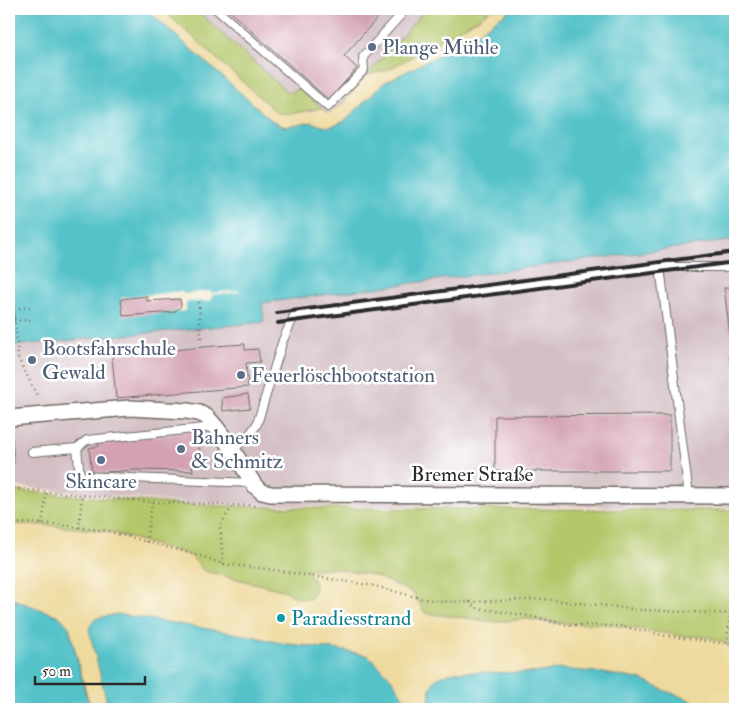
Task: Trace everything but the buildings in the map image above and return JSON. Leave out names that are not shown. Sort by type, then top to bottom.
[{"type":"street","points":[[9,418],[130,408],[199,413],[207,417],[216,427],[253,483]]},
{"type":"street","name":"Bremer Straße","points":[[253,483],[262,492],[271,494],[735,496]]},
{"type":"lane","points":[[216,9],[328,107],[362,72],[364,69],[363,57],[406,9]]},
{"type":"lane","points":[[660,267],[689,496]]},
{"type":"lane","points":[[232,449],[249,436],[257,424],[283,340],[294,316],[660,267],[735,267]]},
{"type":"lane","points":[[32,452],[77,448],[87,440],[216,427]]},
{"type":"lane","points":[[77,448],[80,476],[253,483]]},
{"type":"path","points":[[199,302],[201,338]]},
{"type":"path","points":[[9,309],[30,307]]},
{"type":"path","points":[[14,308],[18,358],[38,397]]},
{"type":"path","points":[[9,322],[30,320]]},
{"type":"path","points":[[42,524],[47,492]]},
{"type":"path","points":[[78,528],[82,495]]},
{"type":"path","points":[[146,542],[152,502]]},
{"type":"path","points":[[223,564],[220,525],[233,506]]},
{"type":"path","points":[[9,523],[42,524],[107,531],[204,557],[223,564],[375,586],[419,598],[439,601],[469,602],[543,599],[643,610],[735,614]]},
{"type":"path","points":[[469,602],[476,608],[529,616],[568,625],[620,626],[666,636],[735,645]]},
{"type":"path","points":[[726,644],[730,615]]},
{"type":"shaded area","points":[[9,9],[735,9],[735,507],[319,506],[186,503],[9,486]]},
{"type":"green space","points":[[162,9],[195,9],[287,92],[300,88],[322,108],[289,114],[277,113]]},
{"type":"green space","points":[[426,9],[491,9],[479,18],[390,69],[366,76]]},
{"type":"green space","points":[[9,490],[186,505],[319,508],[735,510],[735,646],[707,637],[527,619],[496,622],[425,613],[413,593],[373,575],[307,570],[315,587],[314,591],[310,599],[297,598],[286,591],[204,571],[190,555],[106,531],[9,524]]},
{"type":"sand","points":[[146,9],[162,9],[277,113],[322,108],[328,113],[342,104],[366,76],[390,69],[479,18],[491,9],[512,9],[463,43],[384,83],[342,123],[329,127],[312,122],[285,127],[273,122]]},
{"type":"sand","points":[[9,524],[106,531],[190,555],[204,571],[286,591],[297,598],[310,599],[314,591],[315,587],[312,578],[307,570],[331,568],[373,575],[413,593],[425,613],[496,622],[527,619],[551,623],[605,624],[682,636],[707,637],[735,646],[735,709],[707,709],[642,680],[603,673],[560,669],[534,673],[455,672],[430,688],[429,709],[405,709],[405,700],[369,656],[340,650],[280,643],[251,636],[106,698],[105,703],[101,707],[91,707],[69,627],[9,598]]},
{"type":"water","points":[[9,9],[146,9],[273,122],[285,127],[312,122],[329,127],[346,120],[384,83],[463,43],[512,9],[735,9],[735,240],[262,303],[264,322],[9,346]]},
{"type":"water","points":[[9,598],[59,616],[69,627],[86,696],[91,707],[101,707],[105,704],[106,698],[89,629],[94,619],[117,614],[251,636],[280,643],[340,650],[369,656],[391,678],[405,700],[405,709],[9,709]]},
{"type":"water","points":[[560,669],[603,673],[642,680],[707,709],[429,709],[433,684],[446,674],[455,672],[534,673]]},
{"type":"pier","points":[[239,290],[239,292],[212,295],[210,301],[186,302],[186,311],[123,316],[121,298],[182,291],[183,294]]},
{"type":"railway","points":[[277,313],[735,252]]},
{"type":"railway","points":[[278,323],[735,262]]},
{"type":"place","name":"Plange Mühle","points":[[372,47]]},
{"type":"place","name":"Bootsfahrschule Gewald","points":[[32,360]]},
{"type":"place","name":"Feuerlöschbootstation","points":[[241,375]]},
{"type":"place","name":"Bahners & Schmitz","points":[[181,449]]},
{"type":"place","name":"Skincare","points":[[101,460]]},
{"type":"place","name":"Paradiesstrand","points":[[281,618]]}]
